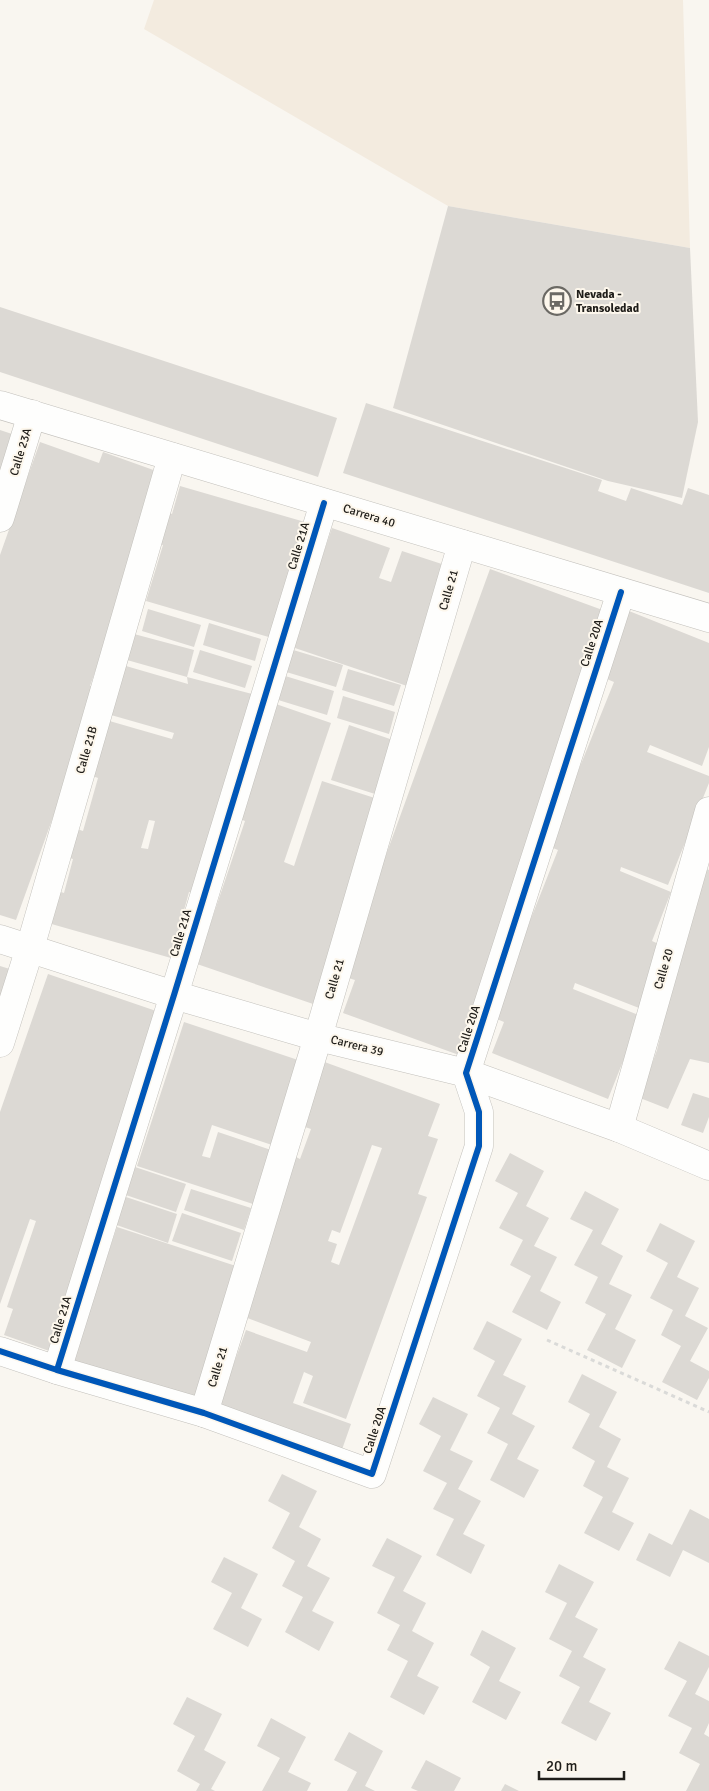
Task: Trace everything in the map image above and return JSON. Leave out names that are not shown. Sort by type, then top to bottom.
[{"type":"street","name":"Carrera 40","points":[[0,405],[709,618]]},
{"type":"street","name":"Calle 23A","points":[[0,518],[32,414]]},
{"type":"street","name":"Calle 21B","points":[[0,1043],[30,948],[172,457]]},
{"type":"street","name":"Calle 21A","points":[[57,1370],[174,995],[324,502]]},
{"type":"street","name":"Calle 21","points":[[204,1414],[318,1037],[462,544]]},
{"type":"street","name":"Calle 20A","points":[[204,1414],[372,1474],[479,1146],[479,1112],[466,1073],[620,592]]},
{"type":"street","name":"Calle 20","points":[[619,1128],[709,811]]},
{"type":"street","name":"Carrera 39","points":[[0,939],[174,995],[318,1037],[466,1073],[619,1128],[709,1166]]},
{"type":"street","points":[[0,1351],[204,1414]]},
{"type":"path","points":[[547,1340],[709,1412]]},
{"type":"shaded area","points":[[154,0],[683,0],[690,248],[448,206],[144,29]]},
{"type":"building","name":"Nevada - Transoledad","points":[[448,206],[690,248],[698,422],[682,498],[608,481],[393,408]]},
{"type":"building","points":[[0,307],[337,418],[318,477],[0,372]]},
{"type":"building","points":[[366,403],[602,480],[598,491],[626,501],[631,488],[682,505],[688,488],[709,495],[709,593],[343,473]]},
{"type":"building","points":[[0,430],[18,436],[0,490]]},
{"type":"building","points":[[40,442],[99,463],[103,452],[159,472],[151,513],[90,686],[99,689],[16,920],[0,915],[0,555]]},
{"type":"building","points":[[180,486],[305,522],[272,638],[146,601],[163,545],[155,543],[164,511],[172,514]]},
{"type":"building","points":[[332,528],[390,548],[379,578],[391,582],[402,551],[451,567],[410,687],[292,647]]},
{"type":"building","points":[[490,569],[608,612],[459,1055],[343,1013],[355,980],[342,976]]},
{"type":"building","points":[[148,609],[201,625],[194,647],[142,631]]},
{"type":"building","points":[[629,611],[709,643],[709,747],[702,766],[650,745],[647,752],[709,776],[709,783],[668,885],[621,867],[620,871],[671,892],[652,941],[663,946],[639,1008],[575,983],[573,989],[641,1016],[608,1099],[492,1053],[504,1022],[492,1017],[558,850],[548,846],[614,682],[602,677]]},
{"type":"building","points":[[209,623],[261,639],[255,661],[203,645]]},
{"type":"building","points":[[134,634],[194,650],[187,677],[127,660]]},
{"type":"building","points":[[290,649],[343,665],[336,687],[283,671]]},
{"type":"building","points":[[200,650],[252,666],[245,688],[193,672]]},
{"type":"building","points":[[126,666],[188,684],[187,677],[256,695],[198,895],[189,892],[171,958],[48,923],[58,891],[64,893],[73,859],[69,858],[77,829],[83,831],[98,778],[90,775],[106,720],[172,739],[174,733],[111,715]],"holes":[[[149,820],[155,821],[148,849],[141,848]]]},
{"type":"building","points":[[348,669],[401,685],[394,706],[342,690]]},
{"type":"building","points":[[282,675],[334,691],[327,715],[275,699]]},
{"type":"building","points":[[343,696],[395,712],[389,734],[337,718]]},
{"type":"building","points":[[273,703],[331,723],[284,862],[294,866],[322,781],[384,801],[316,1005],[197,964],[245,821],[235,817]]},
{"type":"building","points":[[349,725],[393,740],[375,794],[331,780]]},
{"type":"building","points":[[701,867],[709,870],[709,1063],[690,1059],[668,1109],[640,1098],[657,1050],[663,1025],[660,1023]]},
{"type":"building","points":[[0,966],[13,970],[0,1009]]},
{"type":"building","points":[[48,974],[162,1013],[55,1353],[4,1335],[13,1309],[7,1307],[36,1221],[30,1219],[0,1304],[0,1112]]},
{"type":"building","points":[[184,1022],[298,1060],[278,1147],[212,1125],[202,1156],[210,1158],[218,1132],[280,1153],[262,1207],[137,1166]]},
{"type":"building","points":[[319,1060],[440,1104],[428,1136],[438,1139],[418,1194],[427,1197],[346,1419],[303,1403],[313,1376],[304,1372],[293,1403],[351,1424],[339,1458],[216,1413],[246,1330],[307,1352],[311,1342],[242,1316],[280,1211],[275,1210],[294,1156],[300,1159],[311,1129],[296,1124]],"holes":[[[372,1145],[382,1148],[339,1265],[331,1262],[337,1244],[328,1241],[332,1230],[340,1233]]]},
{"type":"building","points":[[693,1093],[709,1098],[709,1117],[703,1133],[681,1125]]},
{"type":"building","points":[[510,1153],[544,1171],[526,1206],[549,1218],[534,1246],[557,1257],[540,1291],[561,1302],[547,1330],[512,1312],[531,1276],[510,1265],[523,1240],[499,1228],[518,1193],[495,1181]]},
{"type":"building","points":[[126,1164],[186,1184],[176,1212],[117,1192]]},
{"type":"building","points":[[191,1189],[251,1208],[244,1230],[184,1210]]},
{"type":"building","points":[[585,1191],[619,1209],[601,1244],[623,1256],[609,1284],[632,1295],[615,1329],[636,1340],[622,1368],[587,1350],[606,1314],[585,1303],[598,1277],[574,1265],[593,1230],[570,1219]]},
{"type":"building","points":[[117,1194],[177,1214],[168,1243],[108,1222]]},
{"type":"building","points":[[182,1213],[241,1233],[232,1261],[172,1241]]},
{"type":"building","points":[[660,1223],[695,1241],[677,1277],[699,1288],[685,1316],[708,1328],[690,1361],[709,1371],[709,1378],[697,1400],[662,1382],[681,1346],[661,1335],[673,1310],[650,1298],[668,1263],[646,1251]]},
{"type":"building","points":[[117,1227],[242,1268],[197,1407],[71,1365]]},
{"type":"building","points":[[487,1321],[522,1339],[503,1375],[526,1386],[512,1414],[535,1426],[517,1459],[539,1470],[524,1498],[490,1480],[508,1444],[487,1433],[500,1408],[477,1396],[495,1361],[473,1349]]},
{"type":"building","points":[[582,1374],[617,1392],[599,1427],[621,1439],[607,1467],[629,1478],[612,1512],[634,1523],[619,1551],[584,1533],[603,1497],[583,1486],[595,1461],[572,1448],[590,1414],[568,1402]]},
{"type":"building","points":[[433,1397],[468,1414],[450,1450],[473,1461],[458,1489],[481,1501],[463,1534],[485,1545],[471,1574],[436,1555],[454,1519],[433,1509],[447,1483],[423,1471],[441,1436],[419,1424]]},
{"type":"building","points":[[282,1474],[317,1491],[299,1527],[321,1539],[307,1566],[330,1578],[312,1611],[334,1622],[319,1651],[285,1632],[303,1597],[282,1586],[295,1561],[272,1548],[290,1513],[268,1501]]},
{"type":"building","points":[[690,1509],[709,1519],[709,1563],[683,1550],[670,1577],[636,1560],[649,1533],[672,1545]]},
{"type":"building","points":[[387,1538],[422,1556],[403,1591],[426,1603],[412,1631],[434,1643],[417,1676],[439,1687],[424,1715],[390,1697],[408,1661],[387,1650],[400,1625],[377,1613],[395,1577],[372,1566]]},
{"type":"building","points":[[224,1557],[258,1574],[241,1608],[262,1619],[248,1647],[213,1629],[232,1593],[211,1582]]},
{"type":"building","points":[[559,1564],[594,1582],[575,1617],[598,1629],[583,1657],[606,1669],[589,1702],[611,1713],[596,1741],[561,1723],[580,1687],[559,1676],[572,1651],[549,1639],[567,1603],[545,1592]]},
{"type":"building","points":[[482,1630],[516,1648],[499,1681],[521,1692],[506,1720],[472,1702],[490,1667],[470,1655]]},
{"type":"building","points":[[679,1641],[709,1656],[709,1667],[695,1694],[709,1701],[709,1723],[704,1734],[709,1737],[709,1791],[686,1791],[700,1764],[679,1753],[692,1728],[668,1716],[687,1681],[664,1669]]},
{"type":"building","points":[[187,1697],[222,1714],[204,1750],[226,1762],[211,1789],[215,1791],[196,1791],[200,1784],[177,1771],[195,1736],[173,1724]]},
{"type":"building","points":[[271,1718],[306,1737],[288,1772],[311,1783],[307,1791],[262,1791],[280,1758],[257,1746]]},
{"type":"building","points":[[349,1732],[383,1751],[365,1786],[375,1791],[347,1791],[357,1772],[334,1760]]},
{"type":"building","points":[[426,1760],[461,1778],[454,1791],[418,1791],[411,1788]]},
{"type":"building","points":[[505,1784],[519,1791],[501,1791]]},
{"type":"cycle path","points":[[57,1370],[324,503]]},
{"type":"cycle path","points":[[0,1351],[57,1370],[204,1413],[372,1474],[479,1146],[479,1112],[466,1073],[621,592]]},
{"type":"place","name":"Nevada - Transoledad","points":[[557,301]]}]
